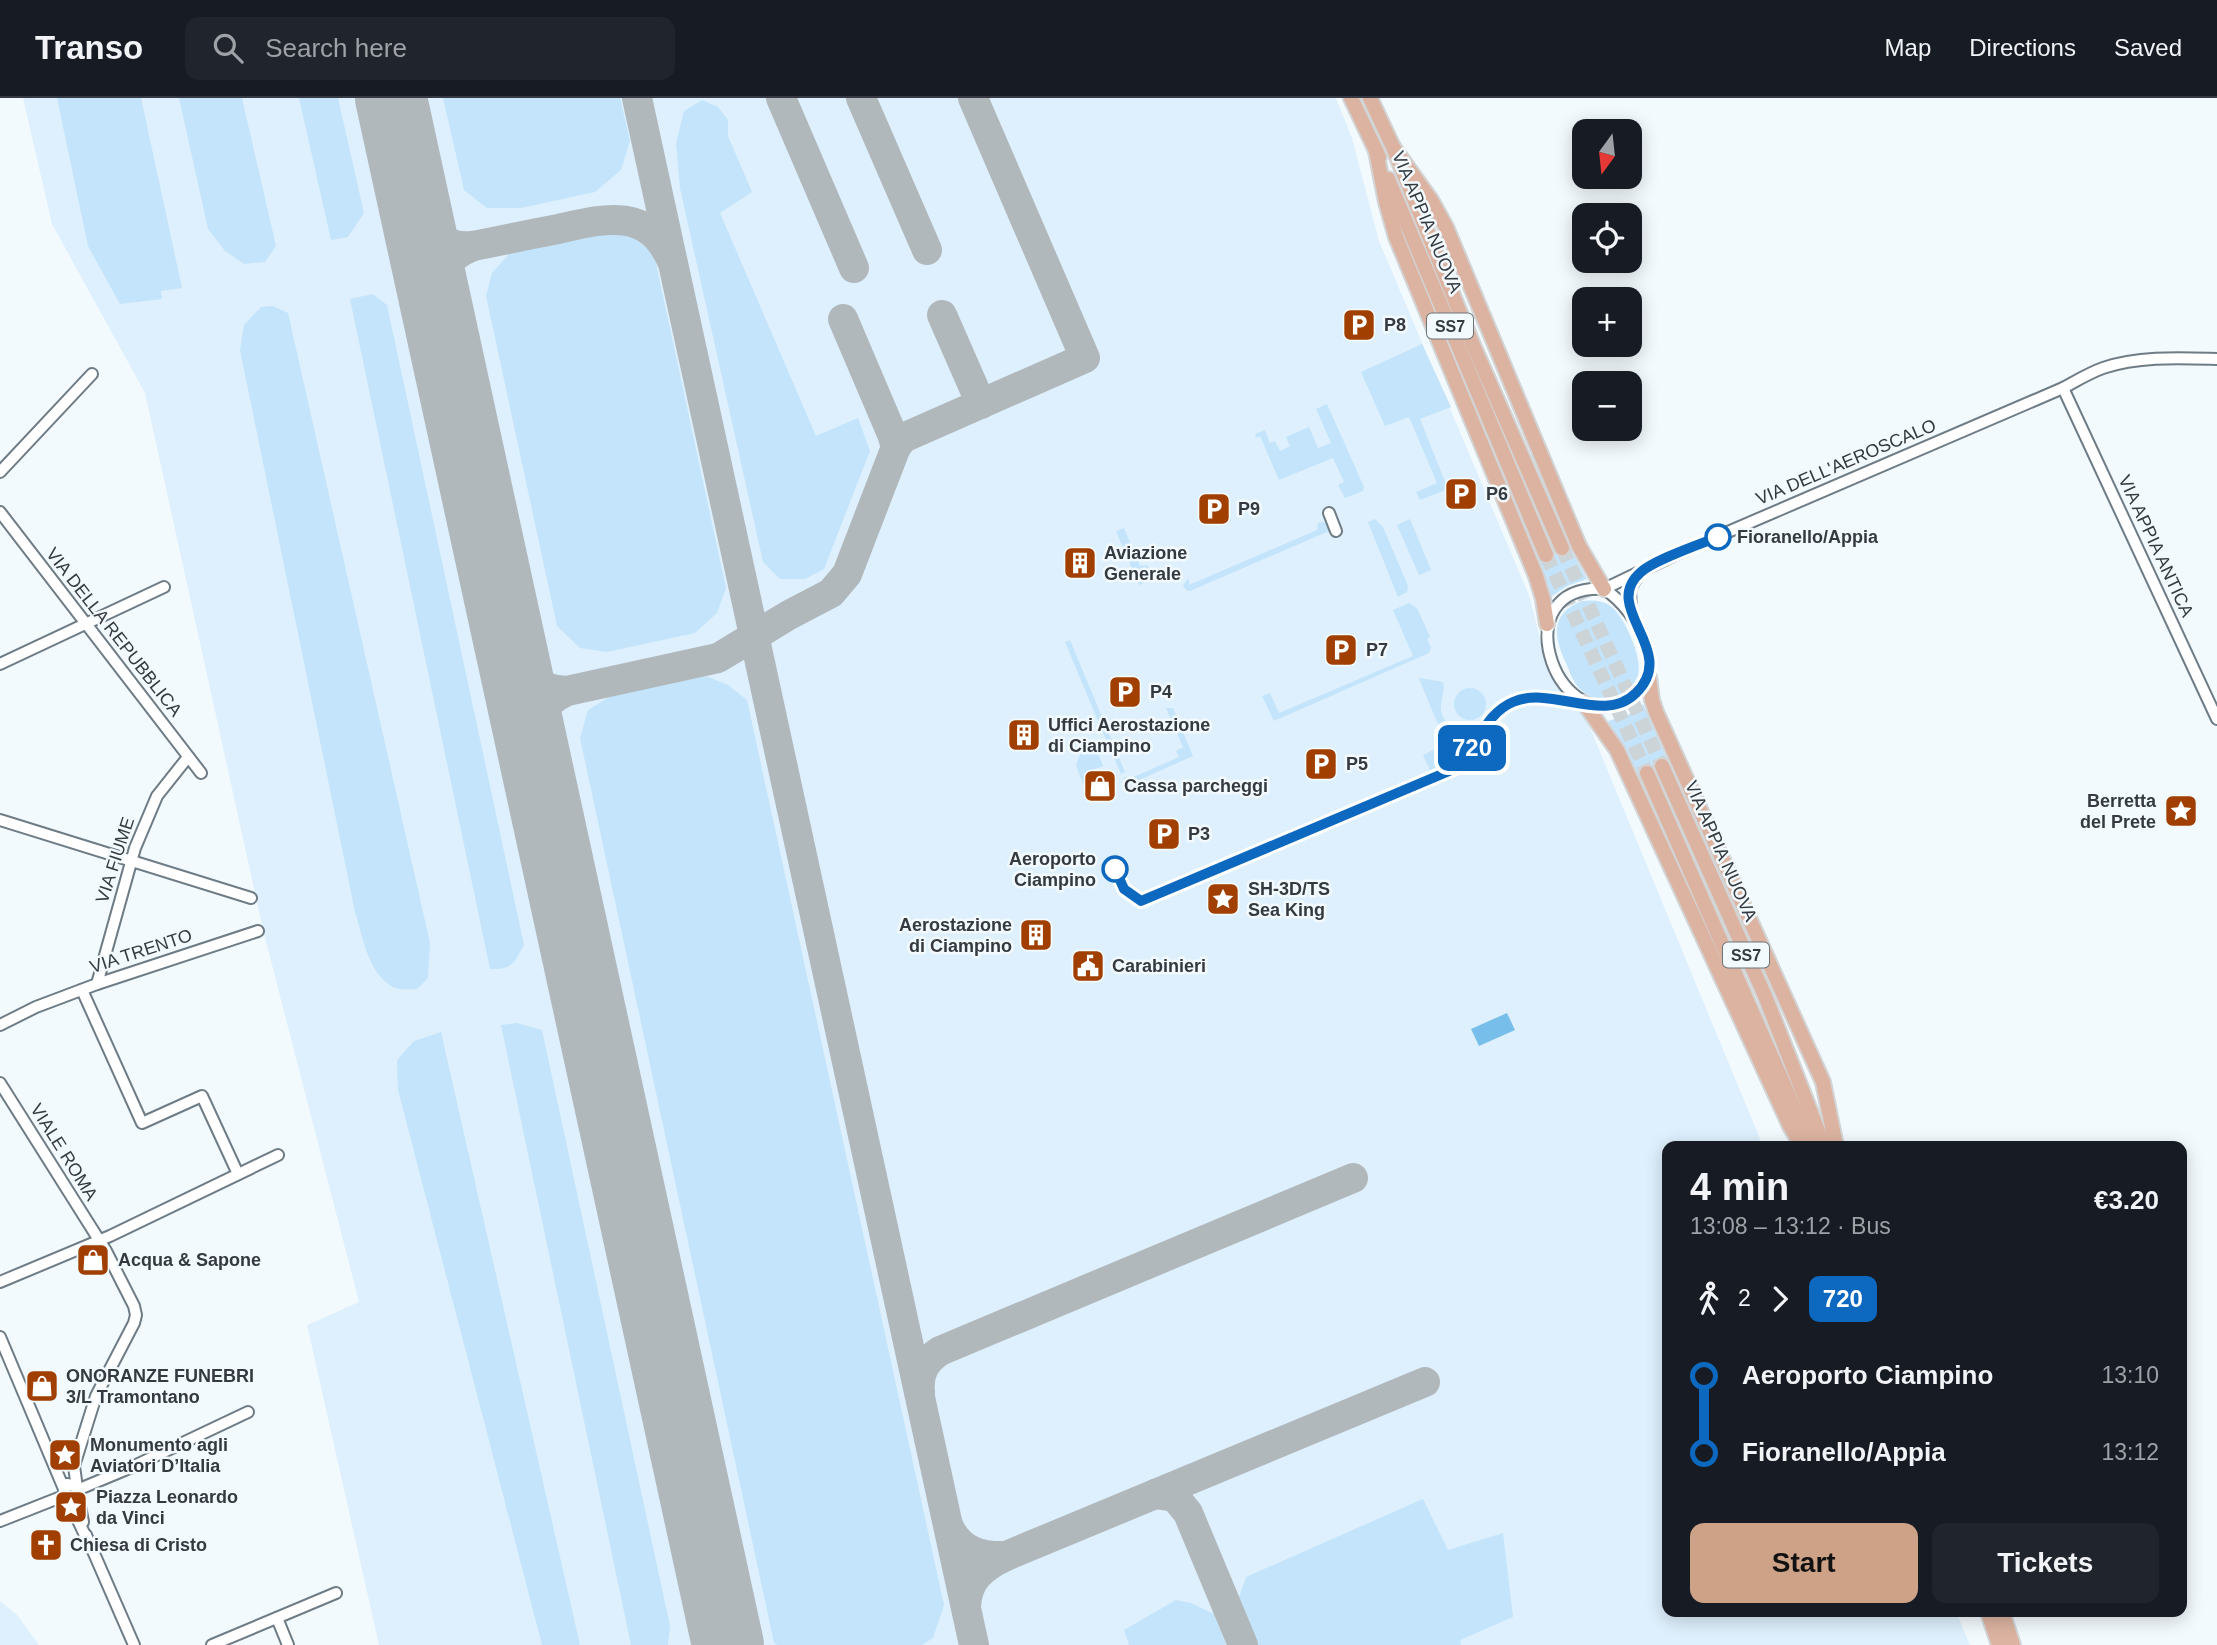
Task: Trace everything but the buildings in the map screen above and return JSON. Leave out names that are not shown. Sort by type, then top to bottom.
[{"type":"main road","name":"VIA APPIA NUOVA","points":[[1351,98],[1376,151],[1546,555]]},
{"type":"main road","name":"VIA APPIA NUOVA","points":[[1370,98],[1393,147],[1500,409],[1562,548]]},
{"type":"main road","points":[[1393,147],[1444,223],[1579,546],[1604,589]]},
{"type":"main road","points":[[1376,151],[1394,232],[1536,576],[1544,599],[1547,624]]},
{"type":"main road","points":[[1649,677],[1656,712],[1823,1082],[1835,1141]]},
{"type":"main road","points":[[1584,702],[1617,750],[1799,1141]]},
{"type":"main road","name":"VIA APPIA NUOVA","points":[[1662,766],[1765,996],[1822,1141]]},
{"type":"main road","name":"VIA APPIA NUOVA","points":[[1647,773],[1809,1141]]},
{"type":"main road","points":[[1990,1617],[1998,1645]]},
{"type":"main road","points":[[2005,1617],[2013,1645]]},
{"type":"street","name":"VIA DELL'AEROSCALO","points":[[1604,589],[2102,369],[2126,362],[2153,359],[2217,359]]},
{"type":"street","points":[[0,472],[92,374]]},
{"type":"street","name":"VIA APPIA ANTICA","points":[[2063,387],[2217,719]]},
{"type":"street","name":"VIA DELLA REPUBBLICA","points":[[0,512],[201,773]]},
{"type":"street","points":[[1329,513],[1336,531]]},
{"type":"street","points":[[1631,614],[1630,589],[1635,577],[1642,570]]},
{"type":"street","points":[[0,664],[164,587]]},
{"type":"street","points":[[1604,589],[1631,614],[1649,653],[1649,677],[1636,694],[1620,704],[1599,706],[1575,697],[1562,682],[1549,649],[1547,624],[1555,608],[1568,595],[1584,590],[1604,589]]},
{"type":"street","name":"VIA FIUME","points":[[97,984],[131,859],[157,796],[188,757]]},
{"type":"street","points":[[0,820],[251,898]]},
{"type":"street","name":"VIA TRENTO","points":[[0,1025],[36,1007],[97,984],[258,931]]},
{"type":"street","points":[[82,990],[142,1122],[202,1096],[238,1174]]},
{"type":"street","name":"VIALE ROMA","points":[[0,1083],[99,1240],[136,1315],[96,1396],[74,1466]]},
{"type":"street","points":[[0,1282],[99,1240],[278,1155]]},
{"type":"street","points":[[0,1337],[65,1492],[134,1645]]},
{"type":"street","points":[[65,1492],[74,1496],[77,1489],[114,1475],[248,1412]]},
{"type":"street","points":[[56,1470],[67,1471],[74,1466],[86,1535]]},
{"type":"street","points":[[0,1521],[32,1510],[65,1492]]},
{"type":"street","points":[[212,1645],[336,1593]]},
{"type":"street","points":[[276,1618],[288,1645]]},
{"type":"shaded area","points":[[23,98],[1336,98],[1352,138],[1379,241],[1529,595],[1547,666],[1586,718],[1761,1141],[1662,1141],[1662,1617],[1958,1617],[1970,1645],[379,1645],[307,1325],[359,1302],[264,934],[145,393],[52,224]]},
{"type":"shaded area","points":[[57,98],[141,98],[182,288],[161,291],[162,299],[120,304],[88,246]]},
{"type":"shaded area","points":[[179,98],[242,98],[276,246],[265,262],[244,264],[225,251],[208,229]]},
{"type":"shaded area","points":[[299,98],[338,98],[364,213],[348,237],[331,240]]},
{"type":"shaded area","points":[[443,98],[620,98],[630,141],[621,170],[595,192],[521,208],[487,208],[464,190]]},
{"type":"shaded area","points":[[702,100],[718,107],[728,120],[728,136],[752,192],[720,213],[816,436],[858,418],[870,451],[824,569],[805,579],[780,579],[763,562],[680,188],[676,143],[684,111]]},
{"type":"shaded area","points":[[600,229],[631,236],[654,254],[726,588],[717,613],[695,633],[607,652],[580,648],[557,626],[486,296],[492,273],[510,253]]},
{"type":"shaded area","points":[[373,294],[387,305],[524,945],[515,961],[503,968],[490,969],[350,299]]},
{"type":"shaded area","points":[[273,306],[288,313],[430,943],[428,978],[417,989],[395,988],[378,974],[368,954],[355,912],[240,350],[244,325],[261,307]]},
{"type":"shaded area","points":[[1422,344],[1451,407],[1420,419],[1448,489],[1420,500],[1416,492],[1437,483],[1409,417],[1385,426],[1361,372]]},
{"type":"shaded area","points":[[1327,404],[1364,487],[1363,491],[1345,498],[1338,485],[1344,482],[1333,458],[1279,480],[1260,436],[1256,438],[1255,434],[1265,430],[1270,443],[1275,441],[1280,451],[1290,446],[1286,437],[1309,427],[1318,448],[1331,443],[1316,409]]},
{"type":"shaded area","points":[[1375,519],[1383,527],[1408,586],[1407,592],[1398,597],[1368,522]]},
{"type":"shaded area","points":[[1410,519],[1431,570],[1419,575],[1397,525]]},
{"type":"shaded area","points":[[1324,522],[1329,526],[1329,531],[1190,591],[1183,585],[1189,578],[1189,585],[1317,530],[1318,523]]},
{"type":"shaded area","points":[[1124,528],[1140,566],[1147,565],[1154,579],[1139,585],[1116,531]]},
{"type":"shaded area","points":[[1570,548],[1587,579],[1567,586],[1551,597],[1538,562]]},
{"type":"shaded area","points":[[1582,601],[1601,602],[1612,607],[1632,639],[1638,659],[1638,675],[1628,690],[1614,698],[1597,698],[1581,690],[1572,677],[1559,644],[1559,619],[1571,606]]},
{"type":"shaded area","points":[[1409,603],[1417,608],[1430,637],[1427,639],[1431,648],[1429,653],[1274,721],[1262,696],[1270,693],[1279,713],[1413,656],[1393,610]]},
{"type":"shaded area","points":[[1070,640],[1125,772],[1121,774],[1112,753],[1115,752],[1109,739],[1106,740],[1065,642]]},
{"type":"shaded area","points":[[706,676],[728,685],[747,700],[944,1605],[933,1638],[922,1645],[774,1643],[580,738],[588,710],[611,696]]},
{"type":"shaded area","points":[[1419,679],[1443,682],[1441,706],[1444,718],[1458,731],[1470,736],[1454,760],[1430,770],[1423,755],[1446,743]]},
{"type":"shaded area","points":[[1470,688],[1482,692],[1486,704],[1482,716],[1470,720],[1458,716],[1454,704],[1458,692]]},
{"type":"shaded area","points":[[1643,704],[1669,763],[1638,778],[1608,721],[1628,715]]},
{"type":"shaded area","points":[[1166,708],[1173,708],[1193,756],[1128,785],[1123,778],[1129,779],[1179,757],[1176,751],[1183,747]]},
{"type":"shaded area","points":[[1498,722],[1508,741],[1506,751],[1473,760]]},
{"type":"shaded area","points":[[1088,743],[1094,744],[1103,766],[1083,774],[1088,787],[1094,785],[1097,791],[1087,795],[1076,765],[1083,747]]},
{"type":"shaded area","points":[[517,1023],[542,1030],[670,1626],[668,1645],[631,1645],[501,1025]]},
{"type":"shaded area","points":[[441,1032],[580,1645],[542,1645],[398,1090],[397,1060],[414,1041]]},
{"type":"shaded area","points":[[1423,1499],[1448,1550],[1503,1533],[1513,1617],[1460,1640],[1461,1645],[1256,1645],[1238,1600],[1246,1577]]},
{"type":"shaded area","points":[[1176,1600],[1191,1603],[1214,1614],[1226,1645],[1129,1645],[1124,1630]]},
{"type":"shaded area","points":[[0,1601],[18,1616],[39,1645],[0,1645]]},
{"type":"water","points":[[1507,1013],[1515,1030],[1479,1046],[1471,1029]]},
{"type":"taxiway","points":[[637,98],[974,1645]]},
{"type":"taxiway","points":[[781,98],[854,268]]},
{"type":"taxiway","points":[[861,98],[927,250]]},
{"type":"taxiway","points":[[534,754],[534,733],[539,716],[557,696],[567,691],[718,658],[831,593],[847,574],[896,447],[903,438],[1085,358],[973,98]]},
{"type":"taxiway","points":[[415,207],[425,224],[445,242],[473,246]]},
{"type":"taxiway","points":[[436,305],[440,276],[448,262],[463,251],[473,246],[587,223],[604,220],[635,223],[661,242],[671,259]]},
{"type":"taxiway","points":[[942,315],[981,404]]},
{"type":"taxiway","points":[[843,319],[896,447]]},
{"type":"taxiway","points":[[510,642],[519,663],[530,678],[545,687],[567,691]]},
{"type":"taxiway","points":[[920,1392],[920,1379],[924,1368],[940,1351],[1353,1178]]},
{"type":"taxiway","points":[[1006,1556],[1425,1382]]},
{"type":"taxiway","points":[[1155,1494],[1175,1497],[1188,1513],[1243,1645]]},
{"type":"taxiway","points":[[949,1527],[959,1542],[972,1551],[1006,1556],[977,1576],[969,1589],[966,1607]]},
{"type":"runway","points":[[391,98],[728,1645]]},
{"type":"tunnel","points":[[1562,548],[1662,766]]},
{"type":"tunnel","points":[[1546,555],[1647,773]]},
{"type":"bus line","name":"720","points":[[1115,869],[1124,889],[1141,901],[1447,773],[1459,765],[1491,718],[1501,708],[1516,700],[1547,698],[1584,702],[1591,706],[1620,704],[1636,694],[1649,677],[1649,653],[1631,614],[1629,595],[1632,582],[1642,570],[1718,537]]},
{"type":"place","name":"P8","points":[[1359,325]]},
{"type":"place","name":"P6","points":[[1461,494]]},
{"type":"place","name":"P9","points":[[1214,509]]},
{"type":"place","name":"Fioranello/Appia","points":[[1718,537]]},
{"type":"place","name":"Aviazione Generale","points":[[1080,563]]},
{"type":"place","name":"P7","points":[[1341,650]]},
{"type":"place","name":"P4","points":[[1125,692]]},
{"type":"place","name":"Uffici Aerostazione di Ciampino","points":[[1024,735]]},
{"type":"place","name":"P5","points":[[1321,764]]},
{"type":"place","name":"Cassa parcheggi","points":[[1100,786]]},
{"type":"place","name":"Berretta del Prete","points":[[2181,811]]},
{"type":"place","name":"P3","points":[[1164,834]]},
{"type":"place","name":"Aeroporto Ciampino","points":[[1115,869]]},
{"type":"place","name":"SH-3D/TS Sea King","points":[[1223,899]]},
{"type":"place","name":"Aerostazione di Ciampino","points":[[1036,935]]},
{"type":"place","name":"Carabinieri","points":[[1088,966]]},
{"type":"place","name":"Acqua & Sapone","points":[[93,1260]]},
{"type":"place","name":"ONORANZE FUNEBRI 3/L Tramontano","points":[[42,1386]]},
{"type":"place","name":"Monumento agli Aviatori D’Italia","points":[[65,1455]]},
{"type":"place","name":"Piazza Leonardo da Vinci","points":[[71,1507]]},
{"type":"place","name":"Chiesa di Cristo","points":[[46,1545]]}]
